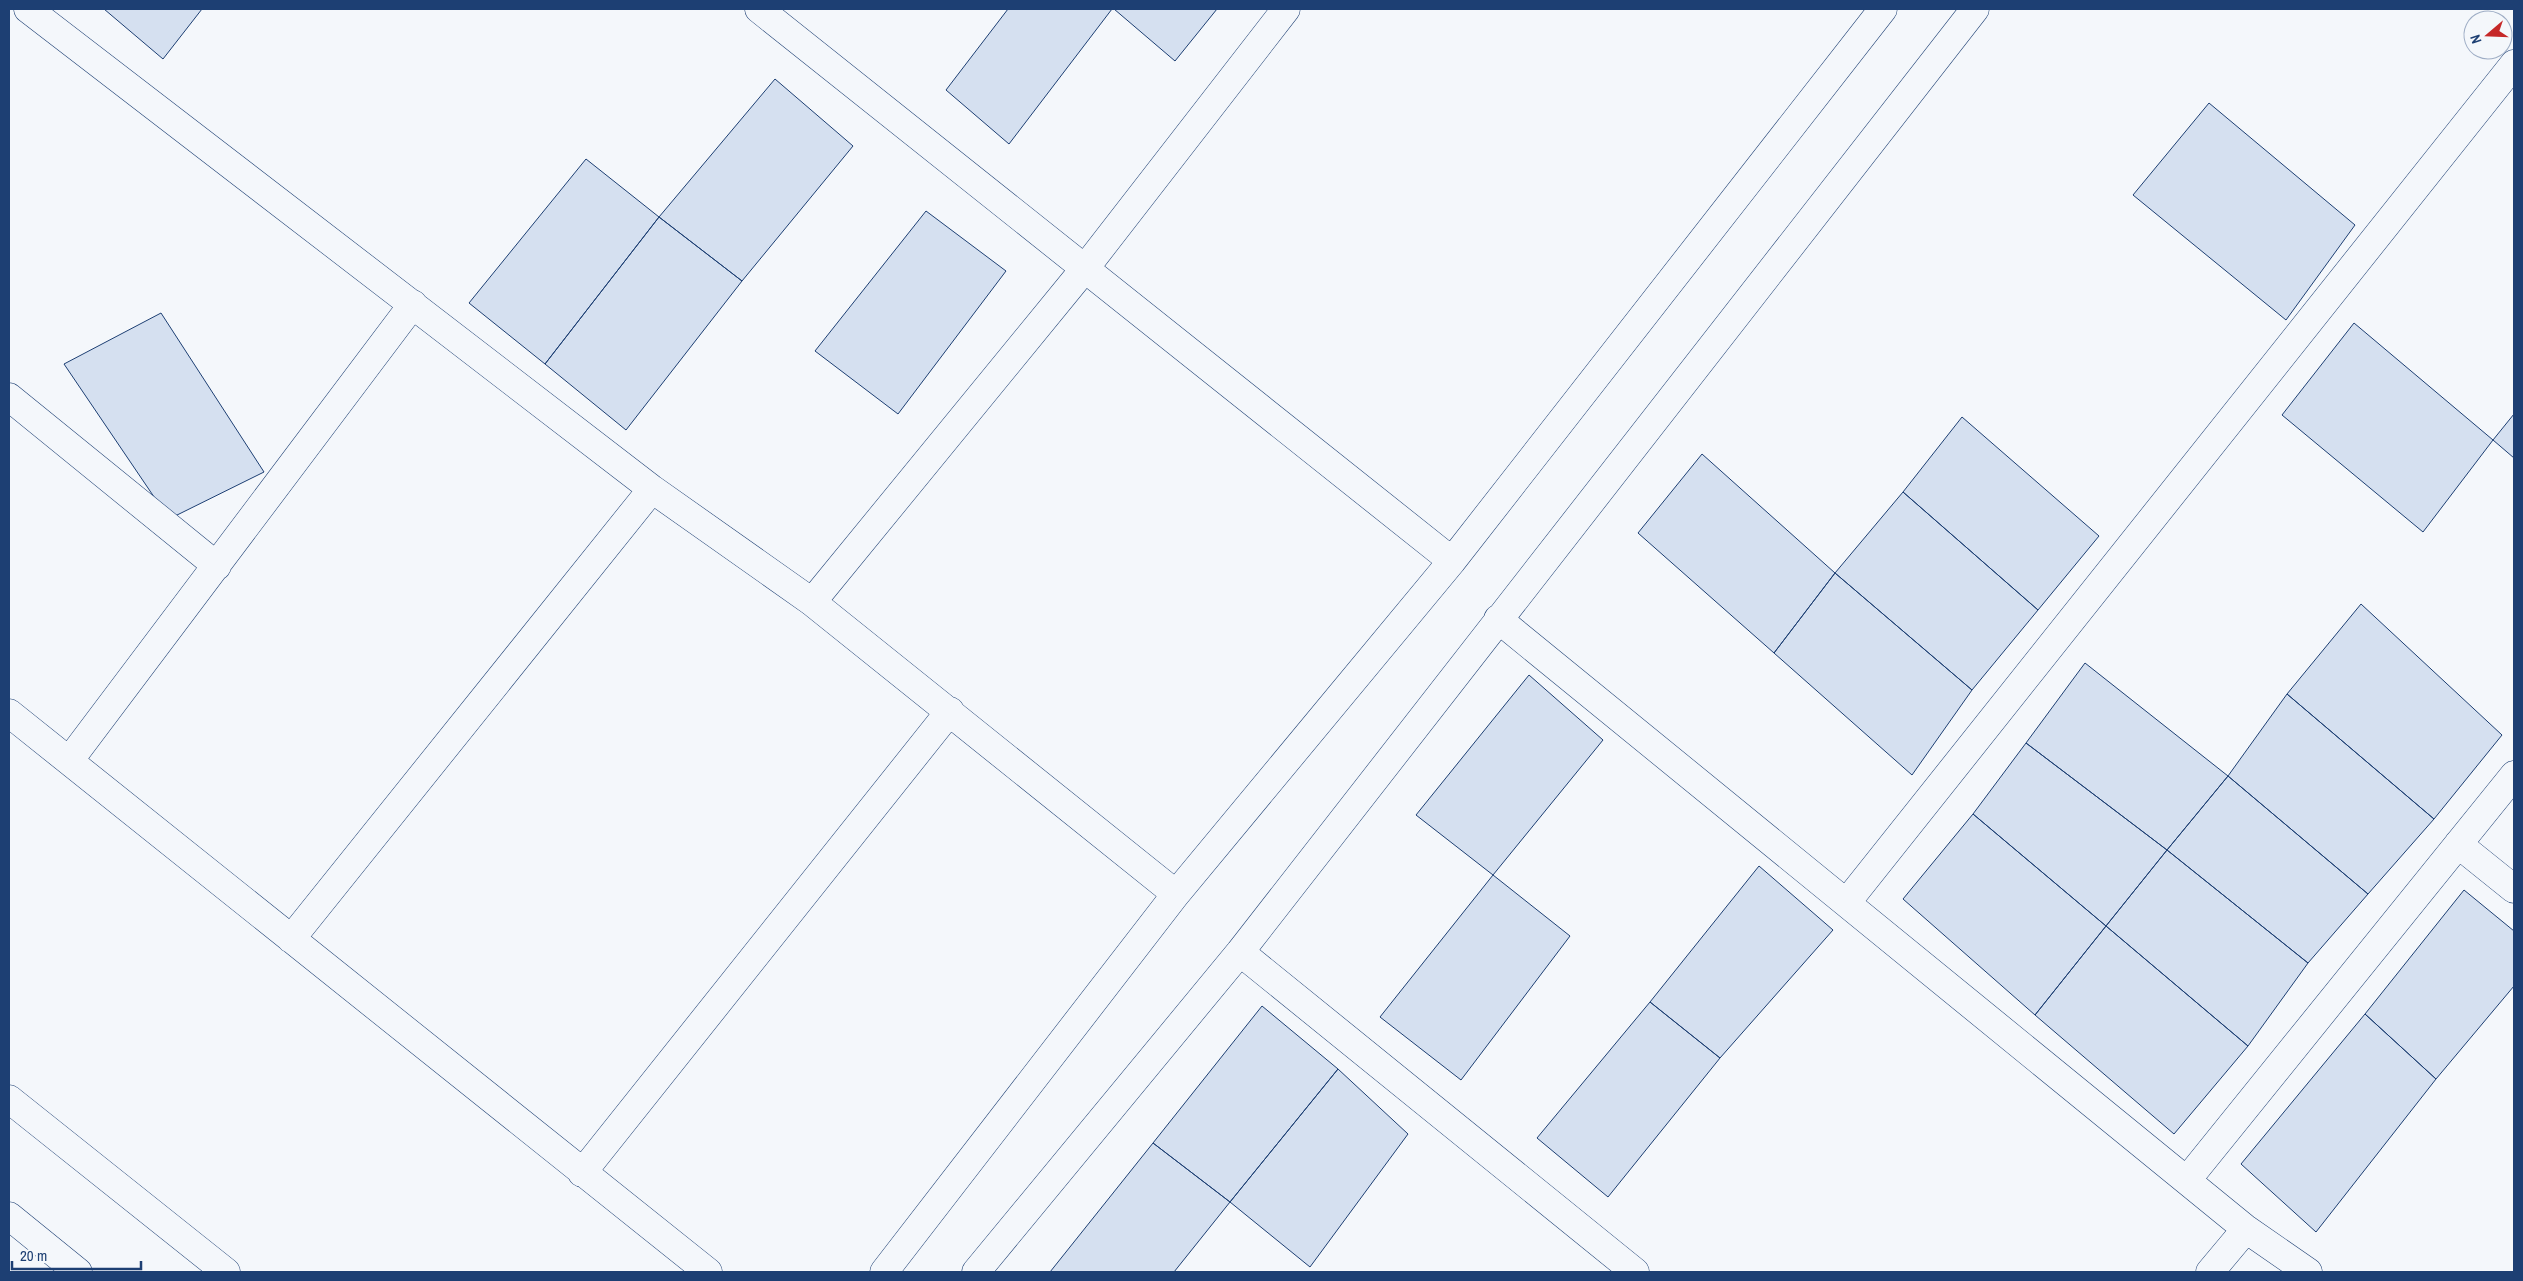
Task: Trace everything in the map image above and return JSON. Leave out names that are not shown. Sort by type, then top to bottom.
[{"type":"street","points":[[28,9],[652,489],[812,602],[1176,894]]},
{"type":"street","points":[[759,9],[1086,267],[1452,561]]},
{"type":"street","points":[[812,602],[1086,267],[1286,9]]},
{"type":"street","points":[[884,1272],[1176,894],[1452,561],[1883,9]]},
{"type":"street","points":[[976,1272],[1240,952],[1975,9]]},
{"type":"street","points":[[1846,902],[2514,64]]},
{"type":"street","points":[[69,761],[413,304]]},
{"type":"street","points":[[9,397],[217,566]]},
{"type":"street","points":[[291,939],[652,489]]},
{"type":"street","points":[[1498,619],[2246,1229],[2308,1272]]},
{"type":"street","points":[[582,1173],[950,711]]},
{"type":"street","points":[[9,713],[708,1272]]},
{"type":"street","points":[[2187,1180],[2514,775]]},
{"type":"street","points":[[2458,844],[2514,889]]},
{"type":"street","points":[[1240,952],[1635,1272]]},
{"type":"street","points":[[9,1098],[226,1272]]},
{"type":"street","points":[[9,1216],[78,1272]]},
{"type":"street","points":[[2210,1272],[2246,1229]]},
{"type":"building","points":[[104,9],[202,9],[163,59]]},
{"type":"building","points":[[1008,9],[1112,9],[1009,144],[946,90]]},
{"type":"building","points":[[1114,9],[1217,9],[1175,61]]},
{"type":"building","points":[[775,79],[853,146],[742,281],[659,217]]},
{"type":"building","points":[[2209,103],[2355,225],[2286,320],[2133,195]]},
{"type":"building","points":[[586,159],[659,217],[545,364],[469,303]]},
{"type":"building","points":[[926,211],[1006,271],[898,414],[815,351]]},
{"type":"building","points":[[659,217],[742,281],[626,430],[545,364]]},
{"type":"building","points":[[161,313],[264,472],[169,519],[64,364]]},
{"type":"building","points":[[2354,323],[2493,440],[2423,532],[2282,415]]},
{"type":"building","points":[[2514,414],[2514,458],[2493,440]]},
{"type":"building","points":[[1962,417],[2099,536],[2038,610],[1903,492]]},
{"type":"building","points":[[1702,454],[1835,573],[1774,653],[1638,533]]},
{"type":"building","points":[[1903,492],[2038,610],[1972,690],[1835,573]]},
{"type":"building","points":[[1835,573],[1972,690],[1912,775],[1774,653]]},
{"type":"building","points":[[2361,604],[2502,735],[2434,819],[2287,694]]},
{"type":"building","points":[[2085,663],[2228,776],[2167,850],[2026,743]]},
{"type":"building","points":[[1529,675],[1603,740],[1493,875],[1416,815]]},
{"type":"building","points":[[2287,694],[2434,819],[2368,894],[2228,776]]},
{"type":"building","points":[[2026,743],[2167,850],[2106,926],[1973,814]]},
{"type":"building","points":[[2228,776],[2368,894],[2308,963],[2167,850]]},
{"type":"building","points":[[1973,814],[2106,926],[2035,1015],[1903,899]]},
{"type":"building","points":[[2167,850],[2308,963],[2248,1046],[2106,926]]},
{"type":"building","points":[[1759,866],[1833,930],[1720,1058],[1650,1002]]},
{"type":"building","points":[[1493,875],[1570,936],[1461,1080],[1380,1017]]},
{"type":"building","points":[[2464,890],[2514,931],[2514,986],[2436,1079],[2365,1014]]},
{"type":"building","points":[[2106,926],[2248,1046],[2174,1134],[2035,1015]]},
{"type":"building","points":[[1650,1002],[1720,1058],[1608,1197],[1537,1138]]},
{"type":"building","points":[[1262,1006],[1338,1069],[1230,1202],[1153,1143]]},
{"type":"building","points":[[2365,1014],[2436,1079],[2316,1232],[2241,1164]]},
{"type":"building","points":[[1338,1069],[1408,1134],[1310,1267],[1230,1202]]},
{"type":"building","points":[[1153,1143],[1230,1202],[1174,1272],[1050,1272]]}]
